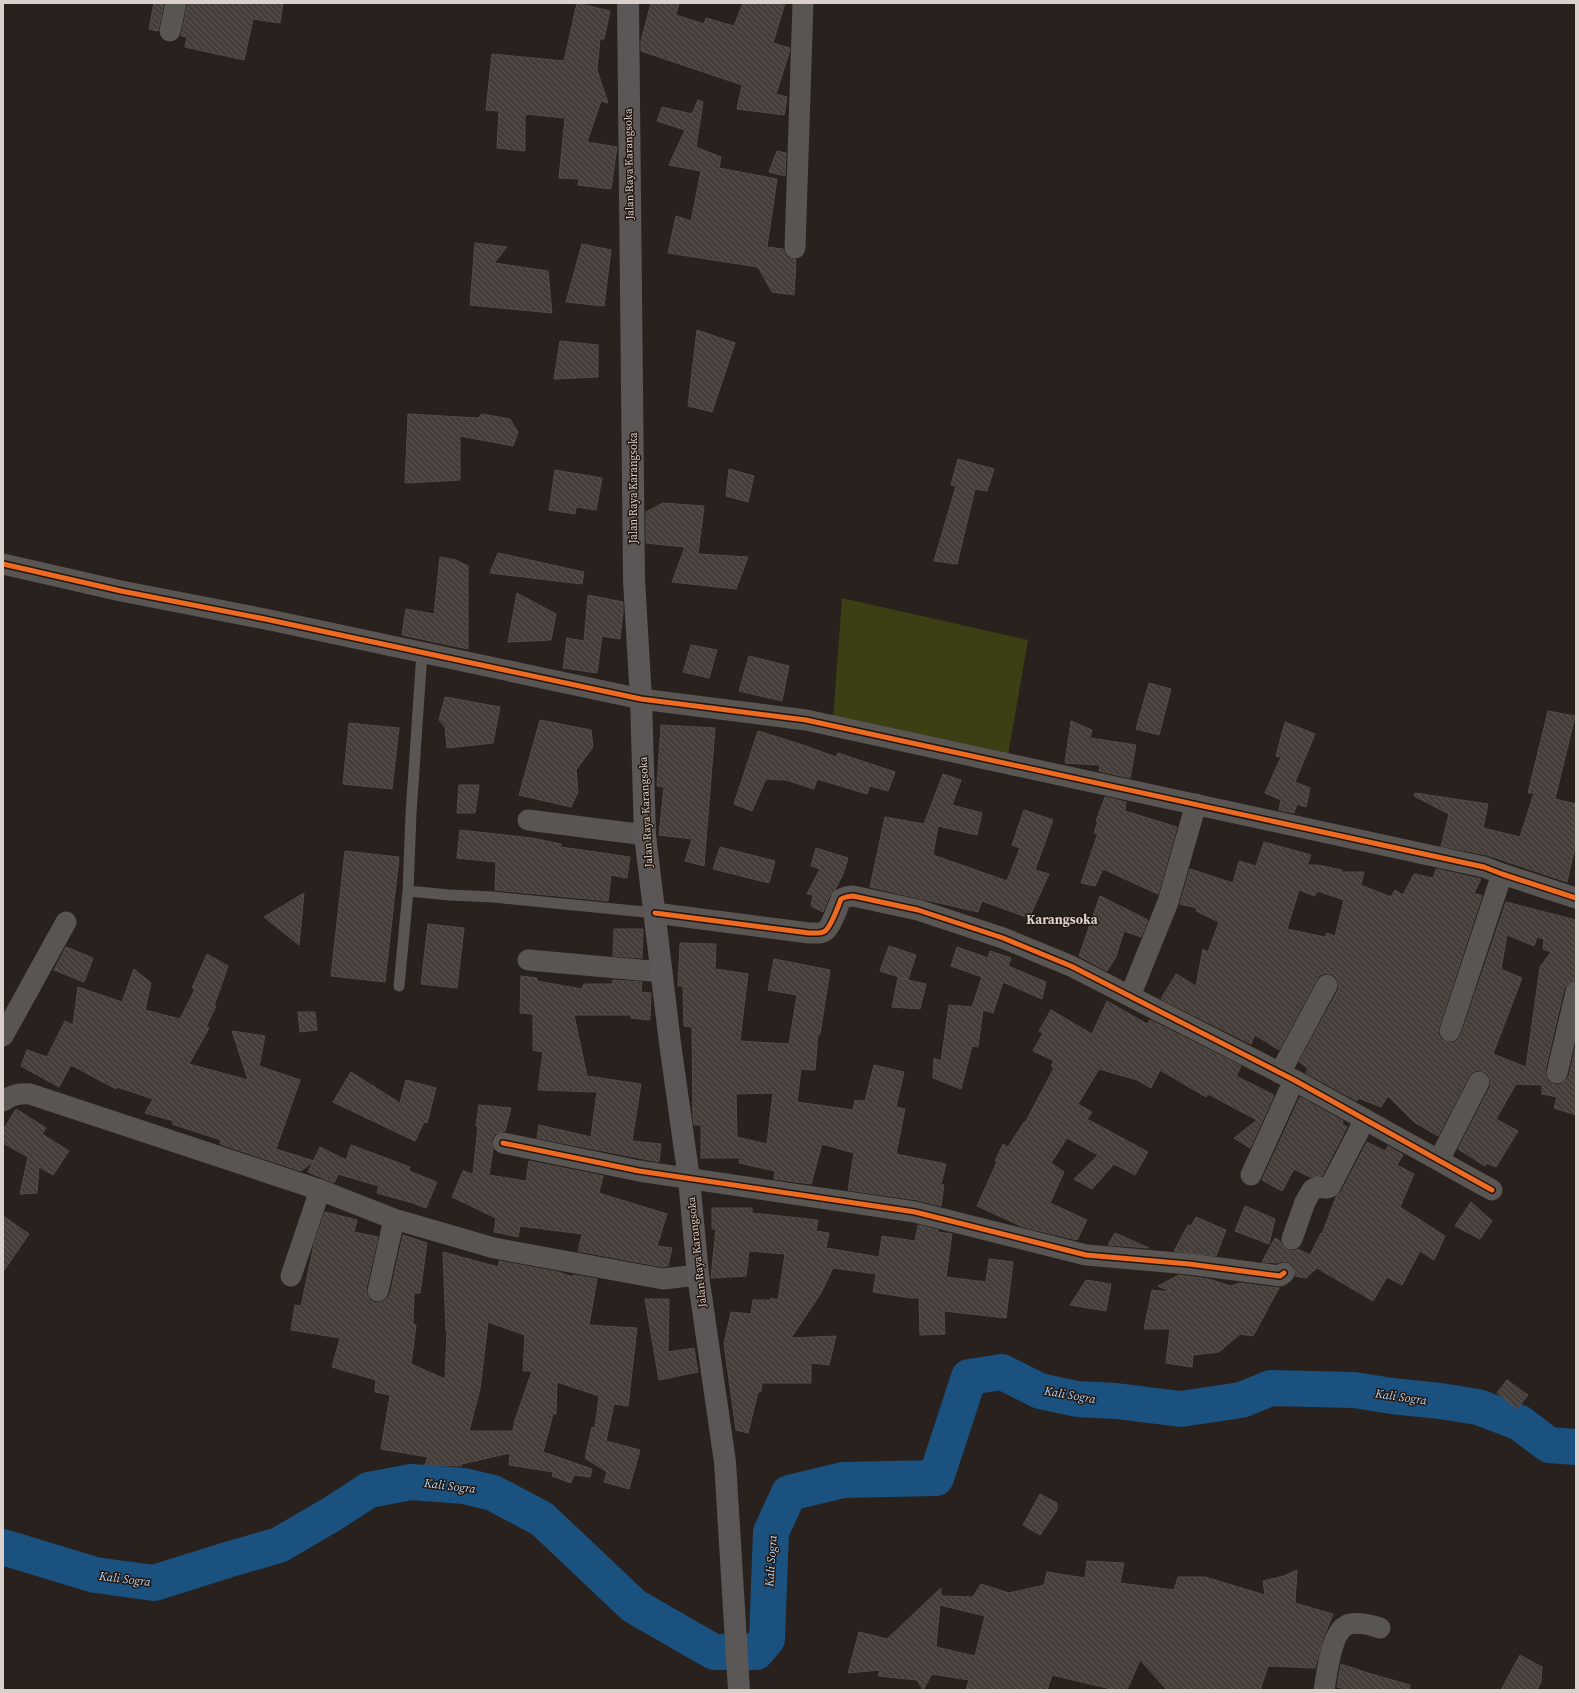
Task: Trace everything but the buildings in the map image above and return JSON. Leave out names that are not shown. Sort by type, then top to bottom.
[{"type":"main road","name":"Jalan Raya Karangsoka","points":[[628,3],[634,580],[641,699],[646,835],[689,1179],[698,1275],[725,1462],[739,1690]]},
{"type":"street","points":[[170,31],[176,3]]},
{"type":"street","points":[[796,248],[803,3]]},
{"type":"street","points":[[3,564],[121,591],[422,652],[641,699],[806,720],[1484,867],[1576,898]]},
{"type":"street","points":[[1130,996],[1168,902],[1196,804]]},
{"type":"street","points":[[528,820],[646,835]]},
{"type":"street","points":[[1450,1031],[1502,874]]},
{"type":"street","points":[[655,913],[809,933],[820,933],[829,927],[841,899],[853,896],[918,910],[1003,938],[1071,966],[1130,996],[1287,1077],[1492,1190]]},
{"type":"street","points":[[3,1036],[66,922]]},
{"type":"street","points":[[528,960],[662,972]]},
{"type":"street","points":[[1251,1175],[1287,1077],[1327,985]]},
{"type":"street","points":[[1557,1074],[1576,992]]},
{"type":"street","points":[[1439,1160],[1479,1082]]},
{"type":"street","points":[[3,1101],[12,1095],[30,1094],[320,1190],[394,1219],[494,1248],[663,1280],[698,1275]]},
{"type":"street","points":[[1292,1239],[1310,1194],[1317,1187],[1330,1187],[1365,1119]]},
{"type":"street","points":[[503,1143],[639,1171],[915,1212],[1086,1255],[1189,1264],[1280,1276],[1284,1273]]},
{"type":"street","points":[[291,1276],[320,1190]]},
{"type":"street","points":[[378,1291],[394,1219]]},
{"type":"street","points":[[1324,1690],[1335,1637],[1340,1629],[1349,1624],[1366,1624],[1380,1628]]},
{"type":"lane","points":[[399,986],[408,891],[411,814],[422,652]]},
{"type":"lane","points":[[408,891],[493,897],[655,913]]},
{"type":"green space","points":[[842,598],[1028,640],[1008,755],[833,719]]},
{"type":"waterway","name":"Kali Sogra","points":[[3,1547],[95,1575],[154,1583],[279,1545],[369,1490],[411,1482],[464,1486],[493,1493],[542,1519],[634,1606],[714,1652],[756,1652],[767,1639],[771,1532],[789,1493],[843,1480],[936,1478],[969,1377],[1002,1372],[1040,1391],[1077,1399],[1116,1401],[1181,1409],[1241,1400],[1271,1388],[1354,1390],[1478,1407],[1520,1423],[1549,1445],[1576,1447]]},
{"type":"cycle path","points":[[3,564],[121,591],[265,619],[641,699],[806,720],[1484,867],[1576,898]]},
{"type":"cycle path","points":[[655,913],[809,933],[819,933],[825,931],[830,925],[841,899],[853,896],[918,910],[1003,938],[1071,966],[1294,1080],[1492,1190]]},
{"type":"cycle path","points":[[503,1143],[639,1171],[915,1212],[1086,1255],[1189,1264],[1280,1276],[1284,1273]]},
{"type":"district","name":"Karangsoka","points":[[1062,919]]}]
